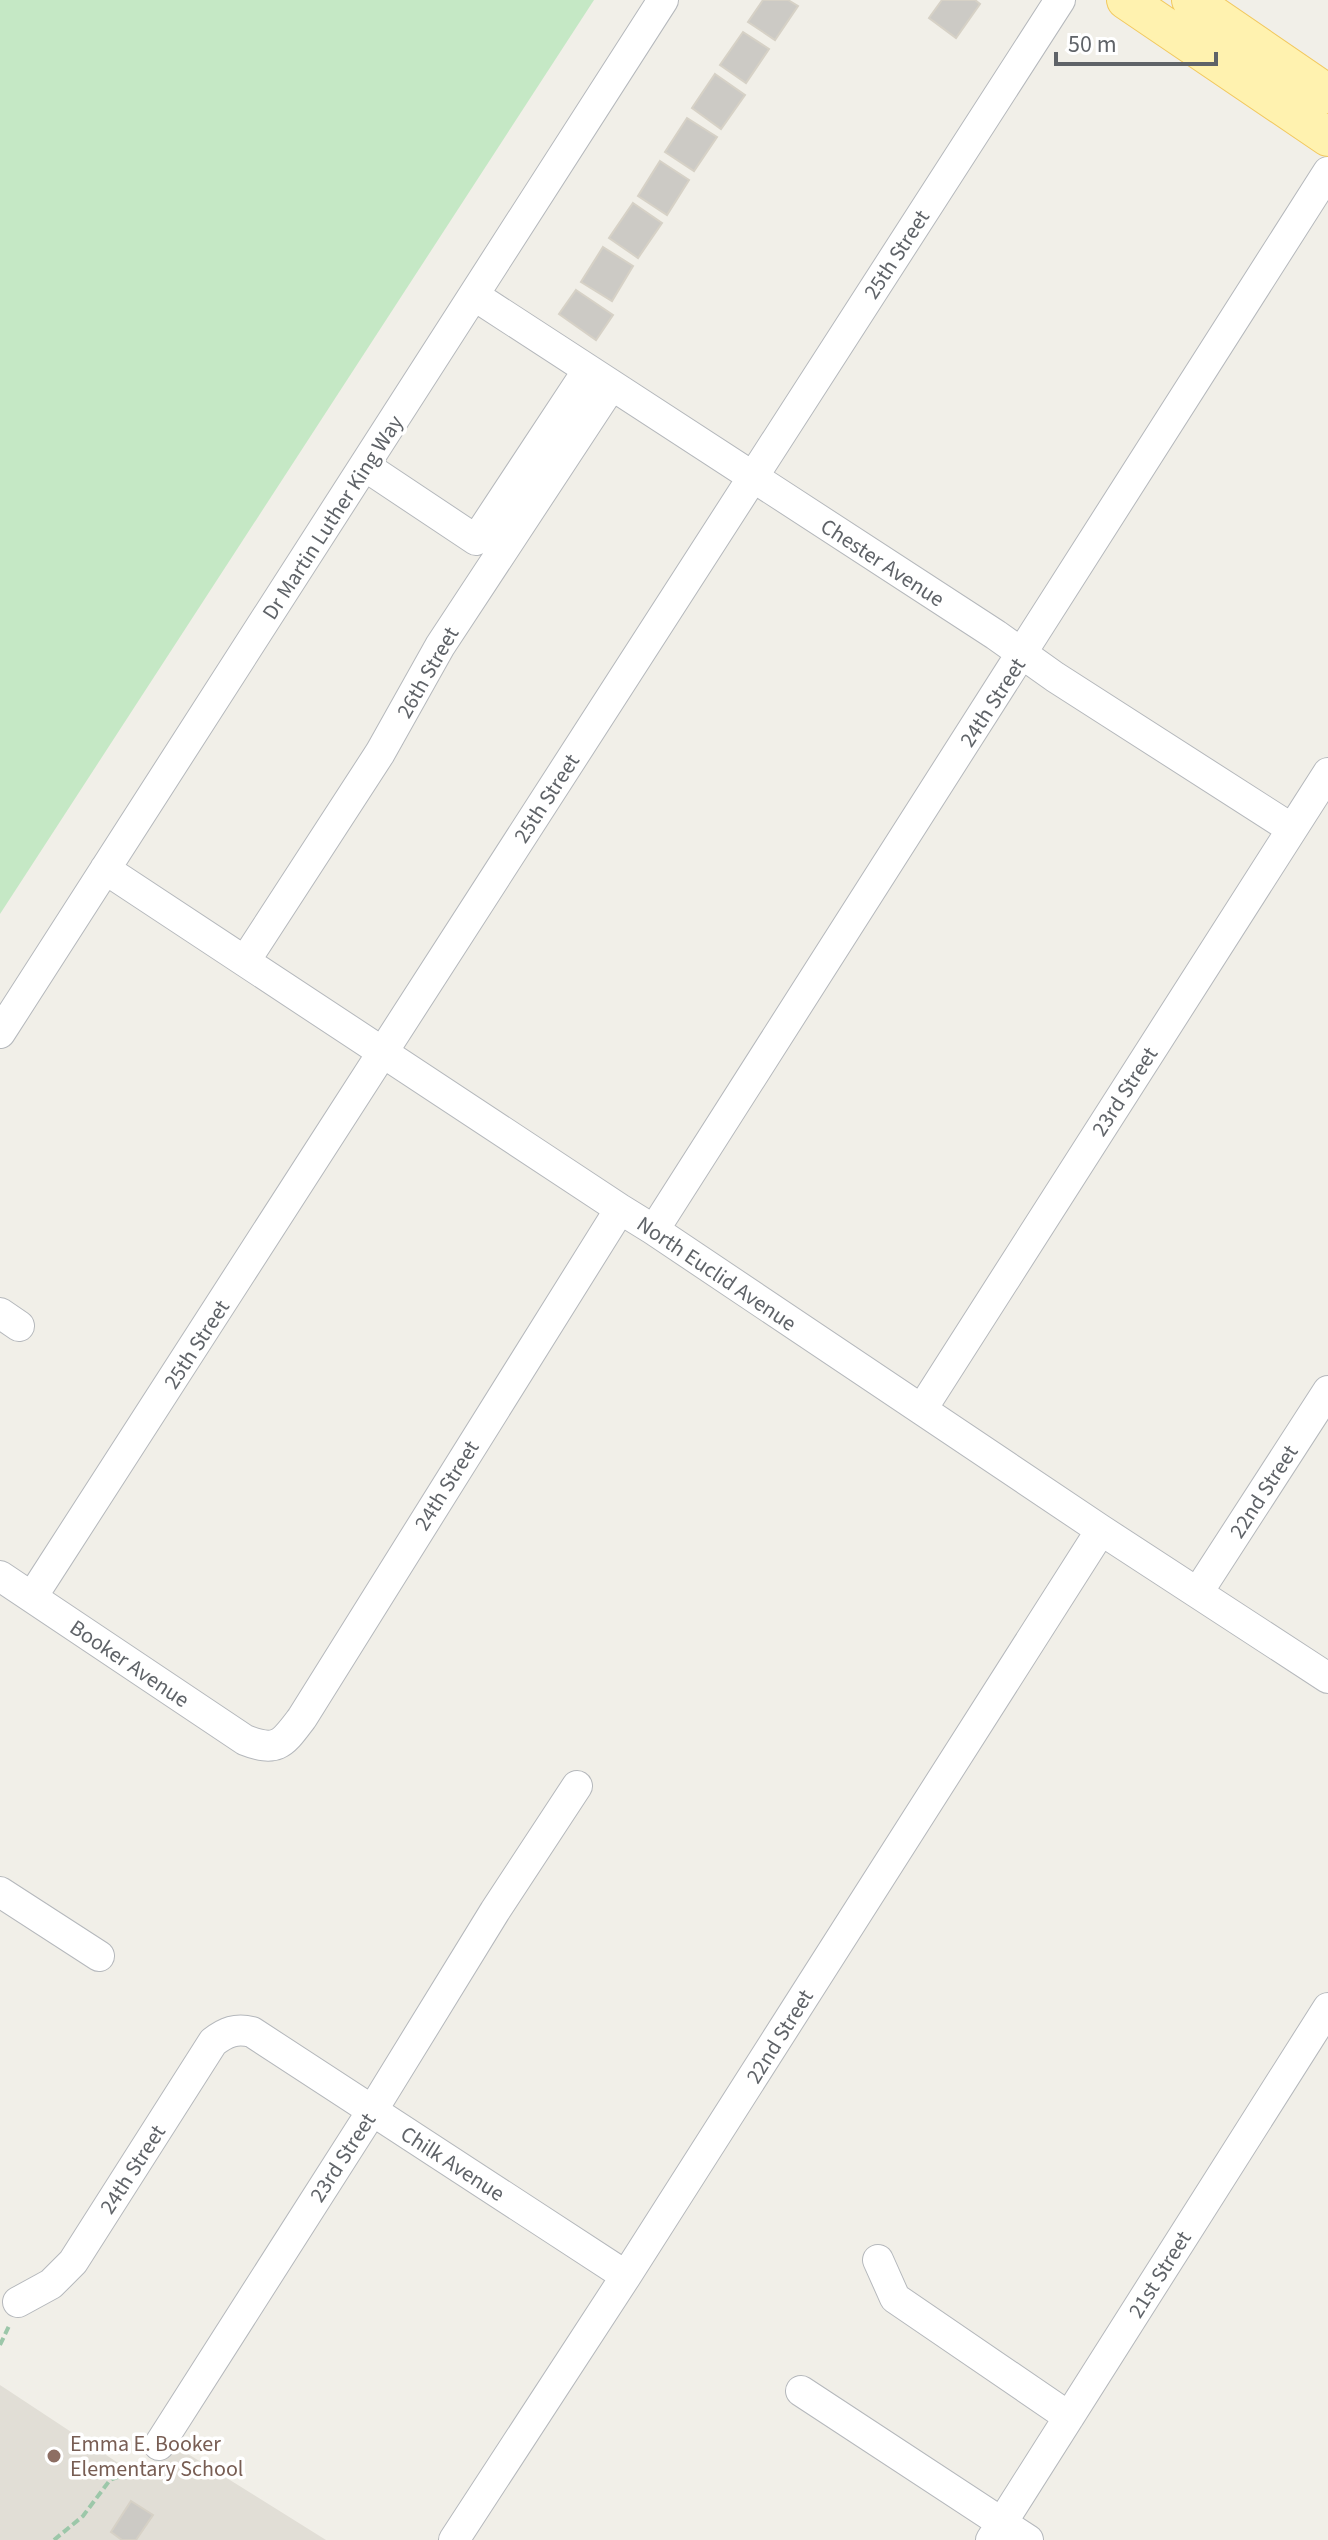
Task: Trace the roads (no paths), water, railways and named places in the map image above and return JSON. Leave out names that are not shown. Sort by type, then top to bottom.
[{"type":"main road","points":[[1126,0],[1328,137]]},
{"type":"main road","points":[[1210,5],[1328,94]]},
{"type":"street","name":"Dr Martin Luther King Way","points":[[0,1033],[663,0]]},
{"type":"street","name":"25th Street","points":[[32,1597],[1060,0]]},
{"type":"street","name":"24th Street","points":[[654,1230],[1328,172]]},
{"type":"street","name":"Chester Avenue","points":[[475,296],[1292,829]]},
{"type":"street","points":[[365,466],[476,540],[600,378]]},
{"type":"street","name":"26th Street","points":[[245,961],[380,753],[600,378]]},
{"type":"street","name":"23rd Street","points":[[922,1409],[1328,773]]},
{"type":"street","name":"North Euclid Avenue","points":[[105,869],[1328,1678]]},
{"type":"street","name":"24th Street","points":[[262,1746],[273,1746],[285,1740],[302,1718],[620,1209]]},
{"type":"street","name":"22nd Street","points":[[1198,1592],[1328,1391]]},
{"type":"street","name":"22nd Street","points":[[454,2540],[626,2276],[1101,1530]]},
{"type":"street","name":"Booker Avenue","points":[[0,1576],[245,1740],[262,1746]]},
{"type":"street","name":"23rd Street","points":[[159,2445],[577,1786]]},
{"type":"street","points":[[0,1892],[99,1956]]},
{"type":"street","name":"21st Street","points":[[996,2531],[1328,2008]]},
{"type":"street","name":"24th Street","points":[[18,2302],[51,2284],[73,2262],[213,2042],[225,2033],[237,2030]]},
{"type":"street","name":"Chilk Avenue","points":[[237,2030],[252,2032],[626,2276]]},
{"type":"street","points":[[878,2260],[895,2298],[1069,2417]]},
{"type":"street","points":[[801,2391],[996,2531],[1028,2540]]},
{"type":"place","name":"Emma E. Booker Elementary School","points":[[54,2456]]}]
